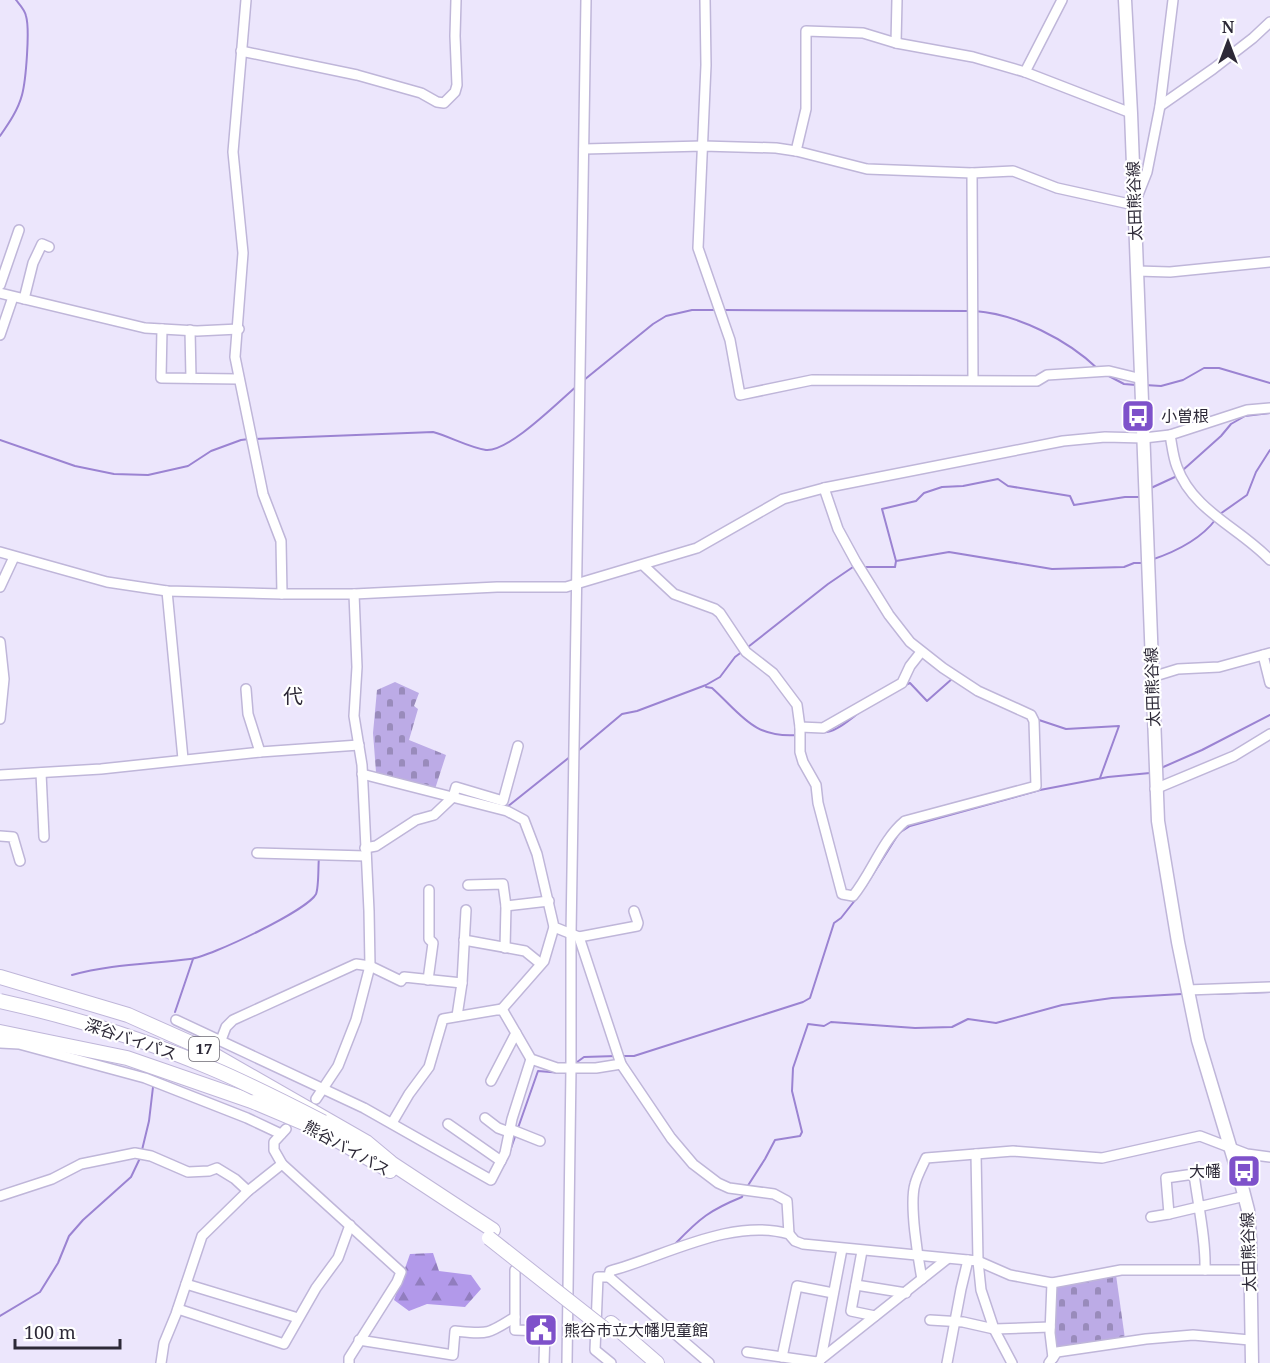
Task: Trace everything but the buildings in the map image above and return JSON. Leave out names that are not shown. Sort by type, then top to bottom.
[{"type":"highway","name":"17","points":[[0,977],[129,1015],[202,1048],[366,1142],[390,1162]]},
{"type":"highway","name":"深谷バイパス","points":[[0,1001],[106,1029],[162,1049],[253,1087],[321,1126]]},
{"type":"highway","name":"深谷バイパス","points":[[0,1010],[103,1037],[161,1057],[321,1126]]},
{"type":"highway","name":"熊谷バイパス","points":[[2,1036],[127,1058],[321,1126],[390,1162],[491,1234],[657,1363]]},
{"type":"highway","name":"熊谷バイパス","points":[[321,1126],[491,1234]]},
{"type":"highway","name":"熊谷バイパス","points":[[609,1327],[643,1363]]},
{"type":"main road","name":"太田熊谷線","points":[[1125,0],[1142,383],[1155,777],[1162,852],[1187,990],[1202,1057],[1245,1196],[1250,1224],[1252,1363]]},
{"type":"street","points":[[246,0],[233,152],[243,253],[239,329],[235,357],[263,494],[281,541],[282,594]]},
{"type":"street","points":[[241,51],[357,75],[422,93],[437,102],[444,103],[455,92],[457,85],[456,0]]},
{"type":"street","points":[[567,1363],[568,1068],[575,935],[577,583],[586,0]]},
{"type":"street","points":[[705,0],[704,146],[698,248],[730,340],[740,395],[812,380],[1037,381],[1047,375],[1109,371],[1142,383]]},
{"type":"street","points":[[896,43],[897,0]]},
{"type":"street","points":[[1025,72],[1062,0]]},
{"type":"street","points":[[584,149],[704,146],[776,148],[867,169],[972,173],[1013,171],[1057,188],[1134,205],[1147,172],[1160,106],[1173,0]]},
{"type":"street","points":[[1160,106],[1213,69],[1269,25]]},
{"type":"street","points":[[796,151],[806,109],[806,31],[863,33],[896,43],[973,57],[1025,72],[1131,113]]},
{"type":"street","points":[[972,173],[973,380]]},
{"type":"street","points":[[0,285],[19,230]]},
{"type":"street","points":[[24,299],[33,263],[42,244],[49,247]]},
{"type":"street","points":[[1137,271],[1170,272],[1270,262]]},
{"type":"street","points":[[0,293],[145,328],[239,329]]},
{"type":"street","points":[[0,335],[13,297]]},
{"type":"street","points":[[162,329],[162,378],[239,379]]},
{"type":"street","points":[[190,330],[190,378]]},
{"type":"street","points":[[0,552],[107,582],[167,591],[354,594],[497,587],[544,589],[566,587],[697,548],[783,499],[824,488],[1063,441],[1170,435],[1247,410],[1270,408]]},
{"type":"street","points":[[1170,435],[1180,473],[1199,502],[1260,549],[1270,560]]},
{"type":"street","points":[[643,565],[674,594],[720,613],[744,650],[773,673],[797,705],[800,752],[816,786],[818,803],[842,894],[853,896],[863,884],[895,830],[905,821],[1036,786],[1033,718],[978,691],[921,652],[906,637],[888,615],[856,562],[838,529],[824,488]]},
{"type":"street","points":[[0,587],[14,557]]},
{"type":"street","points":[[167,591],[183,759]]},
{"type":"street","points":[[316,1099],[338,1066],[356,1020],[370,966],[362,774],[354,716],[357,666],[354,594]]},
{"type":"street","points":[[0,642],[4,679],[0,718]]},
{"type":"street","points":[[800,732],[824,728],[902,683],[910,666],[921,652]]},
{"type":"street","points":[[1152,677],[1178,669],[1218,667],[1266,654],[1270,683]]},
{"type":"street","points":[[246,688],[248,714],[260,752]]},
{"type":"street","points":[[1155,777],[1234,756],[1270,734]]},
{"type":"street","points":[[0,775],[100,769],[183,759],[359,745]]},
{"type":"street","points":[[257,853],[320,855],[366,853],[416,820],[434,815],[453,797],[456,787],[503,801],[518,746]]},
{"type":"street","points":[[41,772],[44,837]]},
{"type":"street","points":[[362,774],[507,812],[524,820],[537,854],[554,927],[544,961],[502,1009],[443,1019],[429,1067],[409,1094],[392,1123]]},
{"type":"street","points":[[0,836],[13,837],[20,861]]},
{"type":"street","points":[[468,885],[503,884],[506,906],[505,948]]},
{"type":"street","points":[[428,980],[433,943],[429,939],[429,890]]},
{"type":"street","points":[[506,906],[549,901]]},
{"type":"street","points":[[457,1016],[462,983],[466,910]]},
{"type":"street","points":[[554,927],[575,935],[637,926],[634,910]]},
{"type":"street","points":[[575,935],[619,1059],[671,1138],[693,1164],[718,1183],[729,1188],[774,1194],[787,1201],[789,1234]]},
{"type":"street","points":[[464,940],[525,951],[541,964]]},
{"type":"street","points":[[221,1040],[226,1027],[233,1020],[356,964],[370,966],[401,981],[404,977],[462,983]]},
{"type":"street","points":[[1187,990],[1270,987]]},
{"type":"street","points":[[176,1020],[392,1123],[491,1180],[505,1153],[531,1059],[502,1009]]},
{"type":"street","points":[[491,1081],[516,1033]]},
{"type":"street","points":[[2,1036],[19,1044],[145,1078],[284,1131],[274,1142],[274,1150],[282,1164],[401,1272],[398,1282],[359,1340],[349,1358],[349,1363]]},
{"type":"street","points":[[531,1059],[568,1068],[597,1068],[619,1059]]},
{"type":"street","points":[[485,1118],[498,1128],[540,1141]]},
{"type":"street","points":[[448,1124],[501,1161]]},
{"type":"street","points":[[922,1279],[918,1257],[914,1185],[926,1158],[1013,1151],[1102,1158],[1200,1136],[1247,1154],[1270,1157]]},
{"type":"street","points":[[0,1196],[52,1179],[81,1164],[141,1154],[188,1172],[209,1171],[217,1168],[235,1179],[248,1191]]},
{"type":"street","points":[[976,1154],[973,1261],[994,1329],[1012,1363]]},
{"type":"street","points":[[161,1363],[164,1343],[178,1309],[202,1236],[248,1191],[282,1164]]},
{"type":"street","points":[[1169,1214],[1166,1178],[1194,1174],[1206,1258],[1205,1270]]},
{"type":"street","points":[[1151,1217],[1245,1196]]},
{"type":"street","points":[[178,1309],[284,1344],[316,1288],[338,1258],[350,1225]]},
{"type":"street","points":[[609,1277],[610,1272],[700,1240],[762,1230],[789,1234],[803,1244],[973,1261],[1010,1275],[1052,1283],[1121,1270],[1250,1270]]},
{"type":"street","points":[[818,1361],[842,1249]]},
{"type":"street","points":[[862,1251],[851,1311],[875,1316]]},
{"type":"street","points":[[747,1352],[818,1361],[947,1259]]},
{"type":"street","points":[[948,1363],[961,1289],[973,1261]]},
{"type":"street","points":[[514,1270],[515,1330],[545,1330],[544,1363]]},
{"type":"street","points":[[611,1363],[595,1350],[598,1277],[609,1277],[709,1363]]},
{"type":"street","points":[[1051,1361],[1052,1283]]},
{"type":"street","points":[[186,1284],[298,1318]]},
{"type":"street","points":[[856,1285],[906,1293]]},
{"type":"street","points":[[782,1357],[797,1286],[833,1293]]},
{"type":"street","points":[[359,1340],[453,1355],[455,1331],[484,1334],[492,1332],[515,1317]]},
{"type":"street","points":[[930,1320],[994,1329],[1050,1327]]},
{"type":"street","points":[[1051,1361],[1057,1352],[1146,1339],[1192,1335],[1250,1340]]},
{"type":"green space","points":[[395,682],[419,693],[414,706],[418,709],[409,740],[446,755],[435,789],[376,772],[373,733],[377,690]]},
{"type":"green space","points":[[433,1253],[439,1271],[471,1275],[481,1289],[465,1307],[427,1304],[409,1311],[394,1300],[410,1254]]},
{"type":"green space","points":[[1116,1275],[1125,1339],[1054,1350],[1054,1287]]},
{"type":"waterway","points":[[0,136],[18,106],[25,78],[27,23],[25,12],[16,0]]},
{"type":"waterway","points":[[584,380],[666,316],[692,310],[718,310]]},
{"type":"waterway","points":[[723,310],[970,311]]},
{"type":"waterway","points":[[975,311],[1008,317],[1041,330],[1072,348],[1098,369]]},
{"type":"waterway","points":[[1145,385],[1161,386],[1183,380],[1204,368],[1219,368],[1270,383]]},
{"type":"waterway","points":[[1105,374],[1124,384],[1136,385]]},
{"type":"waterway","points":[[254,439],[433,432],[486,450],[496,448],[520,435],[577,386]]},
{"type":"waterway","points":[[1183,470],[1231,424],[1245,416],[1270,413]]},
{"type":"waterway","points":[[0,440],[75,466],[114,474],[148,475],[188,466],[211,451],[249,439]]},
{"type":"waterway","points":[[1220,514],[1247,495],[1256,472],[1270,450]]},
{"type":"waterway","points":[[1151,488],[1177,476]]},
{"type":"waterway","points":[[866,567],[895,567],[896,561],[882,509],[916,501],[924,493],[942,487],[963,486],[998,479],[1008,486],[1070,496],[1074,505],[1125,497],[1140,497]]},
{"type":"waterway","points":[[1151,560],[1187,544],[1203,533],[1216,519]]},
{"type":"waterway","points":[[896,561],[949,552],[1052,569],[1124,567],[1134,563],[1143,563]]},
{"type":"waterway","points":[[748,647],[853,567]]},
{"type":"waterway","points":[[578,751],[622,714],[637,711],[706,685],[720,677],[735,657],[743,651]]},
{"type":"waterway","points":[[903,686],[910,683],[927,701],[953,678]]},
{"type":"waterway","points":[[706,687],[712,688],[740,716],[759,729],[769,733],[797,735]]},
{"type":"waterway","points":[[821,732],[836,729],[860,712]]},
{"type":"waterway","points":[[1161,768],[1270,715]]},
{"type":"waterway","points":[[1036,719],[1066,729],[1119,726],[1100,778]]},
{"type":"waterway","points":[[507,807],[571,756]]},
{"type":"waterway","points":[[865,887],[899,833],[910,826],[1040,790],[1108,777],[1150,773]]},
{"type":"waterway","points":[[72,975],[116,966],[190,959],[237,942],[296,911],[316,894],[319,857]]},
{"type":"waterway","points":[[622,1056],[634,1056],[810,998],[834,923],[856,899]]},
{"type":"waterway","points":[[175,1012],[193,959]]},
{"type":"waterway","points":[[1209,994],[1270,992]]},
{"type":"waterway","points":[[747,1187],[775,1140],[800,1136],[802,1132],[792,1091],[793,1068],[808,1024],[824,1026],[831,1022],[915,1028],[952,1027],[968,1019],[996,1023],[1062,1005],[1112,998],[1182,994]]},
{"type":"waterway","points":[[573,1065],[584,1057],[616,1056]]},
{"type":"waterway","points":[[518,1128],[538,1071],[564,1072]]},
{"type":"waterway","points":[[142,1150],[149,1121],[153,1087]]},
{"type":"waterway","points":[[510,1151],[516,1134]]},
{"type":"waterway","points":[[0,1316],[40,1292],[58,1263],[69,1236],[83,1220],[131,1177],[141,1156]]},
{"type":"waterway","points":[[676,1243],[706,1216],[742,1197],[744,1192]]},
{"type":"place","name":"小曽根","points":[[1138,416]]},
{"type":"place","name":"大幡","points":[[1244,1171]]},
{"type":"place","name":"熊谷市立大幡児童館","points":[[541,1330]]},
{"type":"district","name":"代","points":[[293,696]]}]
